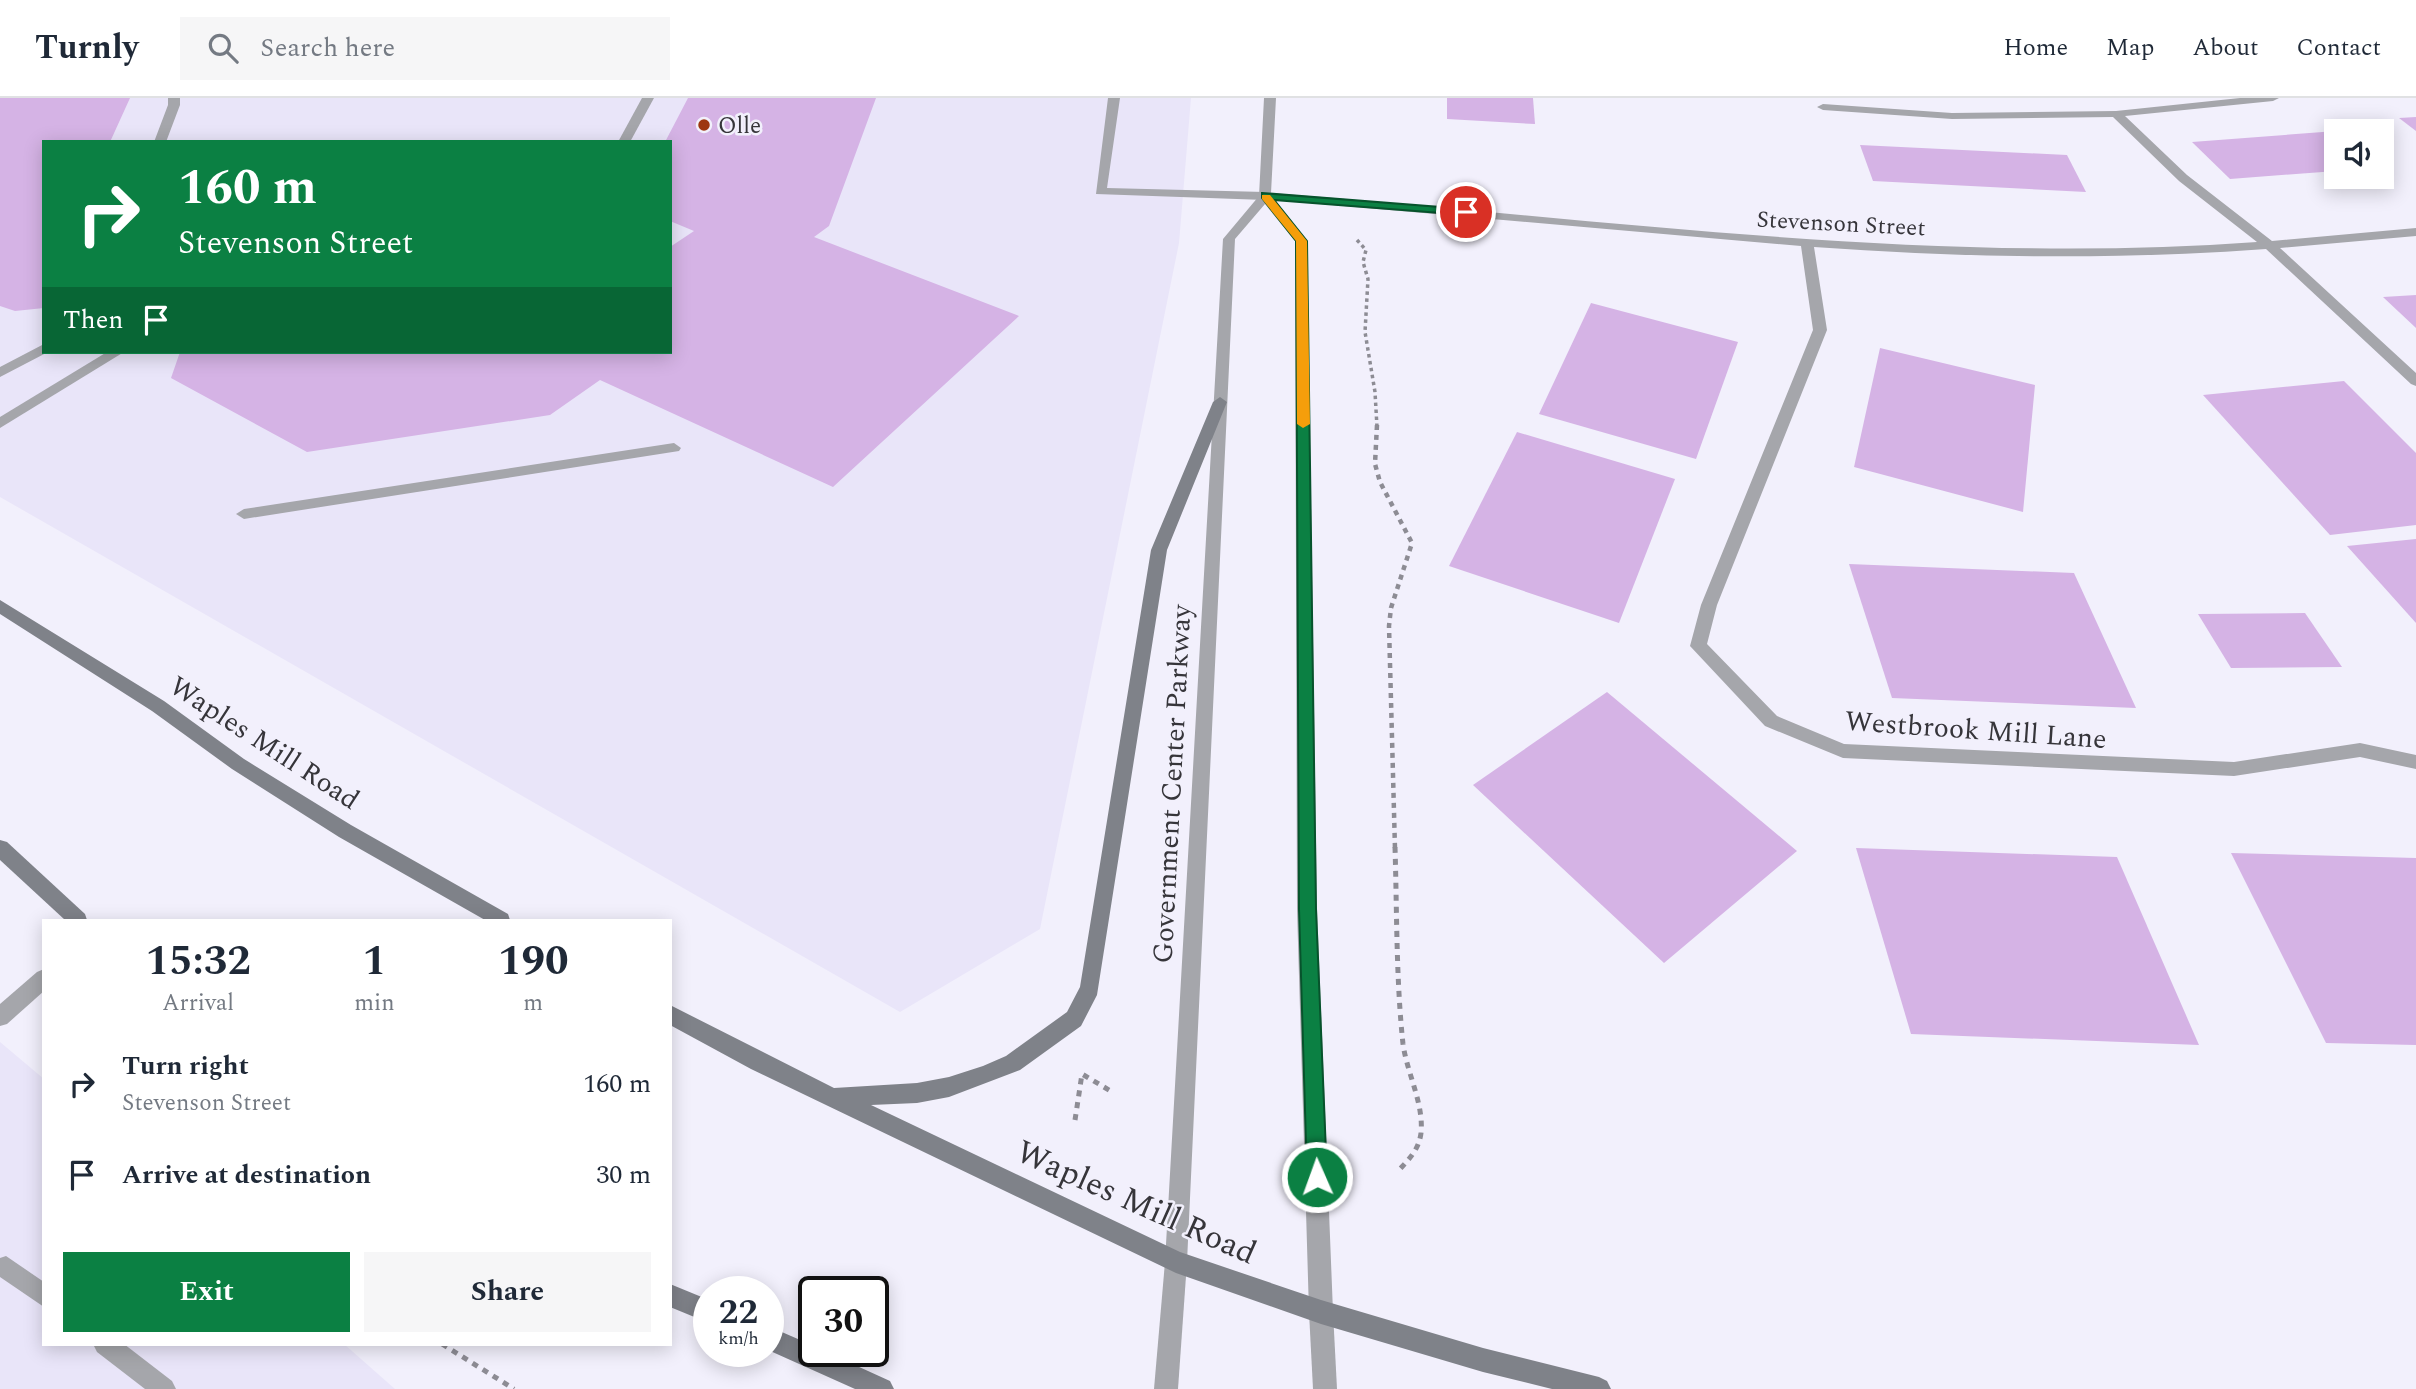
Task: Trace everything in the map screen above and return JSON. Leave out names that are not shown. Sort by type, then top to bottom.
[{"type":"main road","points":[[834,1097],[917,1093],[949,1087],[986,1075],[1013,1063],[1074,1019],[1090,989],[1159,550],[1220,402]]},
{"type":"main road","name":"Waples Mill Road","points":[[0,606],[158,706],[238,764],[345,831],[499,919]]},
{"type":"main road","points":[[0,848],[77,919]]},
{"type":"main road","name":"Waples Mill Road","points":[[672,1015],[758,1062],[1176,1262],[1321,1312],[1483,1360],[1599,1389]]},
{"type":"main road","points":[[672,1296],[693,1305]]},
{"type":"main road","points":[[784,1345],[882,1389]]},
{"type":"street","points":[[161,140],[174,105],[174,98]]},
{"type":"street","points":[[625,140],[648,98]]},
{"type":"street","name":"Stevenson Street","points":[[1114,98],[1100,191],[1265,196],[1347,202],[1807,245],[2034,254],[2144,254],[2416,232]]},
{"type":"street","points":[[1270,98],[1265,196],[1301,241],[1307,909],[1325,1389]]},
{"type":"street","points":[[1824,107],[1952,116],[2116,114],[2273,98]]},
{"type":"street","points":[[2116,114],[2183,178],[2269,245],[2416,381]]},
{"type":"street","name":"Government Center Parkway","points":[[1166,1389],[1176,1262],[1229,239],[1265,196]]},
{"type":"street","name":"Westbrook Mill Lane","points":[[1807,245],[1820,330],[1709,605],[1698,646],[1771,720],[1843,751],[2234,769],[2360,750],[2416,762]]},
{"type":"street","points":[[0,373],[42,349]]},
{"type":"street","points":[[0,423],[114,354]]},
{"type":"street","points":[[244,514],[674,448]]},
{"type":"street","points":[[0,1017],[42,980]]},
{"type":"street","points":[[2,1268],[42,1295]]},
{"type":"street","points":[[109,1346],[164,1389]]},
{"type":"path","points":[[1347,202],[1354,236],[1366,250],[1363,262],[1368,279],[1365,332],[1375,392],[1375,464],[1380,482],[1412,543],[1391,608],[1389,626],[1394,722],[1400,1013],[1406,1064],[1421,1109],[1421,1133],[1413,1158],[1400,1169]]},
{"type":"path","points":[[1075,1120],[1082,1074],[1114,1093]]},
{"type":"path","points":[[445,1346],[514,1389]]},
{"type":"shaded area","points":[[0,98],[1191,98],[1179,243],[1040,929],[900,1012],[0,497]]},
{"type":"shaded area","points":[[0,1042],[42,1077],[42,1346],[346,1346],[395,1389],[0,1389]]},
{"type":"building","points":[[0,98],[130,98],[111,140],[42,140],[42,308],[15,311],[0,306]]},
{"type":"building","points":[[688,98],[876,98],[829,226],[814,237],[1019,316],[833,487],[600,380],[550,415],[307,452],[171,378],[179,354],[672,354],[672,246],[694,231],[672,222],[672,140],[666,140]]},
{"type":"building","points":[[1447,98],[1533,98],[1535,124],[1447,119]]},
{"type":"building","points":[[2416,117],[2416,131],[2399,118]]},
{"type":"building","points":[[2324,132],[2324,172],[2230,179],[2192,142]]},
{"type":"building","points":[[1860,145],[2067,155],[2086,192],[1873,181]]},
{"type":"building","points":[[2416,295],[2416,328],[2383,297]]},
{"type":"building","points":[[1591,303],[1738,342],[1696,459],[1539,414]]},
{"type":"building","points":[[1880,348],[2035,385],[2023,512],[1854,467]]},
{"type":"building","points":[[2344,381],[2416,453],[2416,525],[2330,535],[2203,395]]},
{"type":"building","points":[[1517,432],[1675,479],[1619,623],[1449,566]]},
{"type":"building","points":[[2416,539],[2416,623],[2347,546]]},
{"type":"building","points":[[1849,564],[2074,573],[2136,708],[1892,698]]},
{"type":"building","points":[[2305,613],[2342,667],[2231,668],[2198,614]]},
{"type":"building","points":[[1607,692],[1797,851],[1664,963],[1473,785]]},
{"type":"building","points":[[1856,848],[2117,857],[2199,1045],[1911,1034]]},
{"type":"building","points":[[2231,853],[2416,858],[2416,1045],[2326,1043]]},
{"type":"slow traffic","points":[[1266,197],[1301,241],[1303,424]]},
{"type":"place","name":"Olle","points":[[704,125]]},
{"type":"route","points":[[1317,1177],[1307,909],[1301,241],[1265,196],[1466,212]]}]
